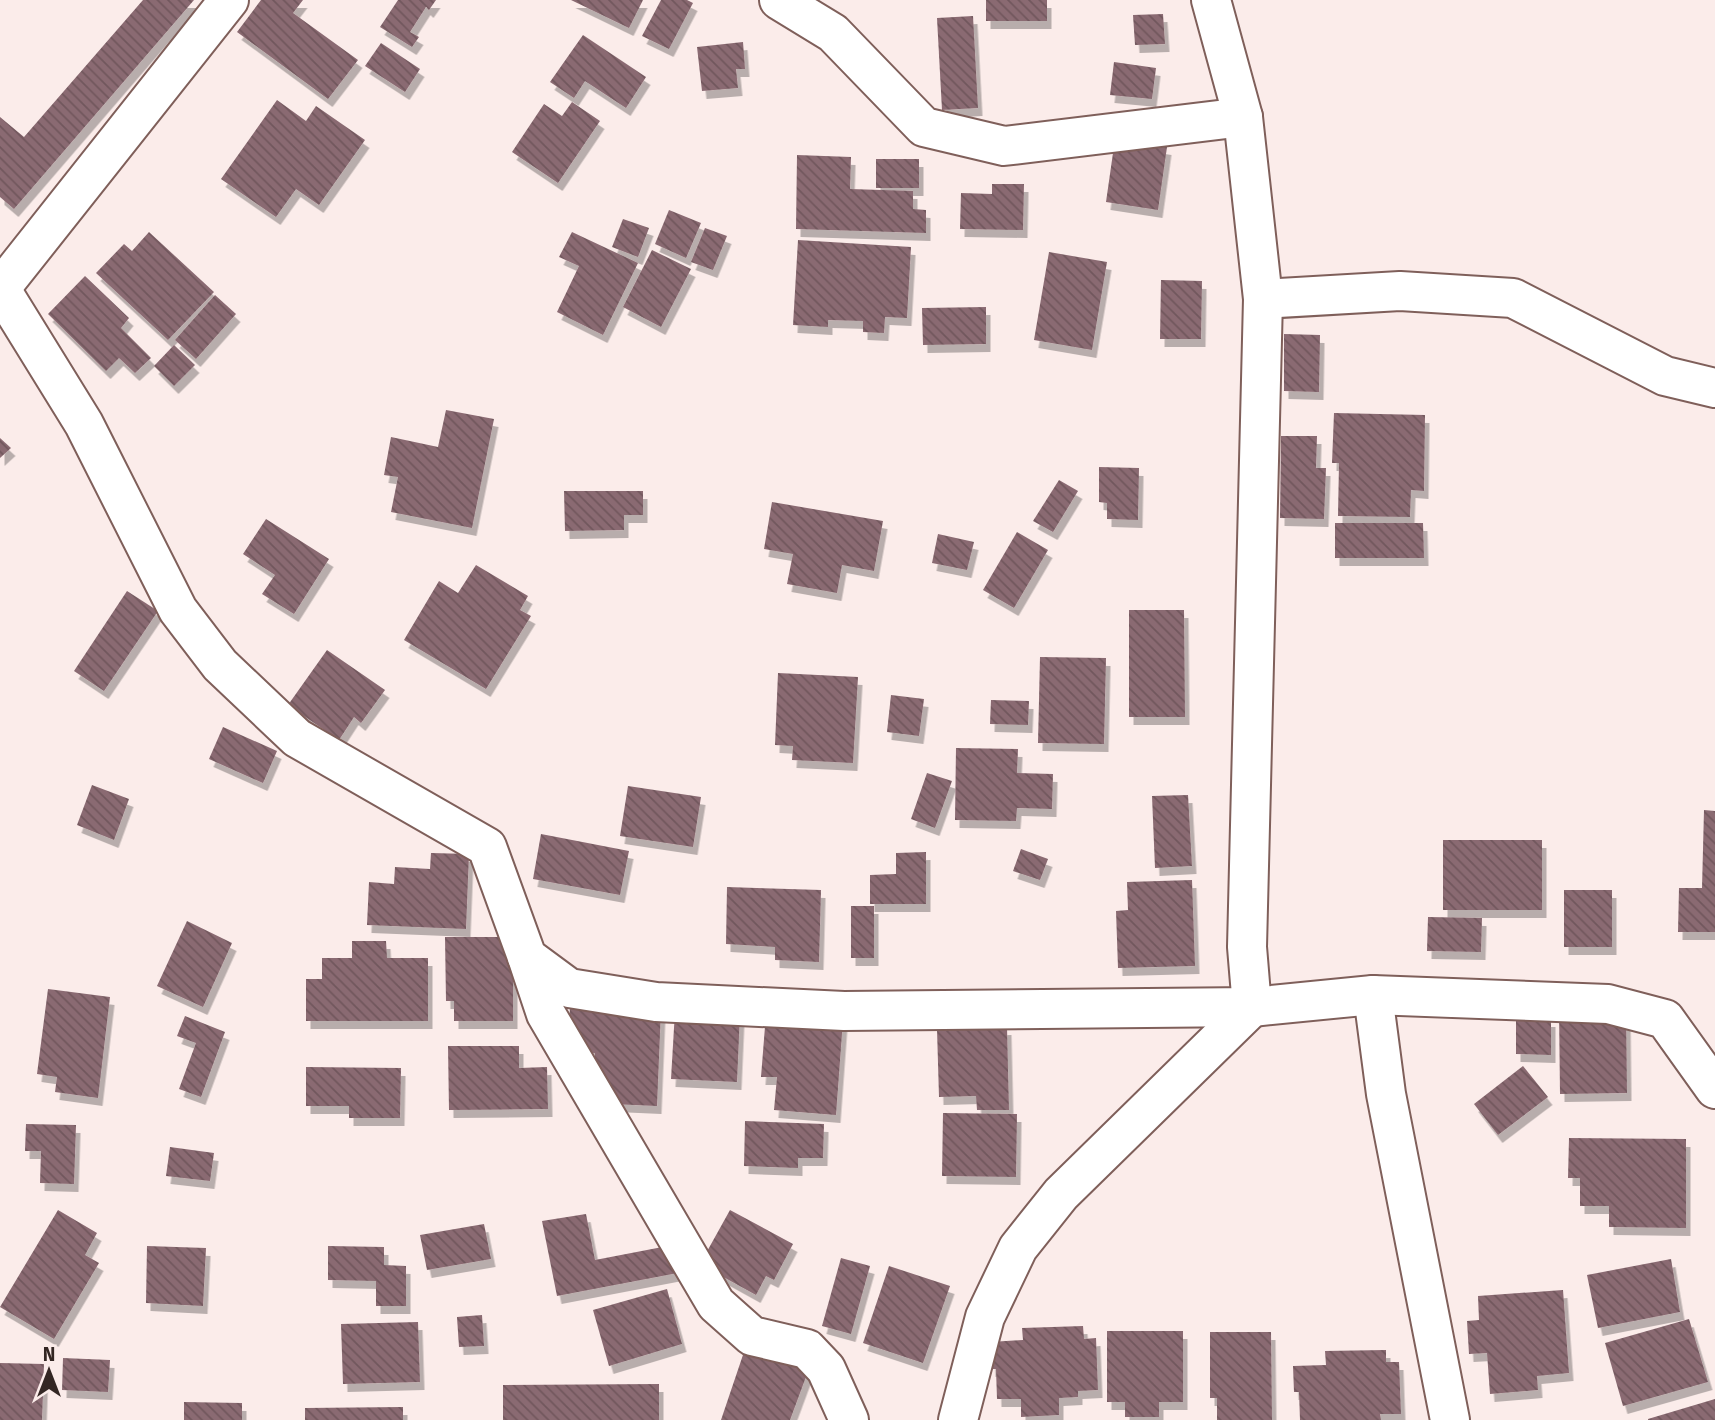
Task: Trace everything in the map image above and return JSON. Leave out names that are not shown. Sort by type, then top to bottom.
[{"type":"street","points":[[229,0],[0,288],[84,424],[178,610],[220,665],[297,738],[487,847],[546,1014],[716,1304],[752,1336],[807,1349],[826,1369],[849,1420]]},
{"type":"street","points":[[779,0],[833,33],[924,127],[1004,146],[1243,117]]},
{"type":"street","points":[[1211,0],[1243,117],[1263,299],[1247,947],[1252,1007]]},
{"type":"street","points":[[1263,299],[1400,291],[1513,298],[1665,376],[1715,388]]},
{"type":"street","points":[[527,957],[569,988],[656,1002],[844,1011],[1252,1007],[1373,995],[1608,1004],[1665,1019],[1715,1089]]},
{"type":"street","points":[[1373,995],[1386,1094],[1450,1420]]},
{"type":"street","points":[[958,1420],[985,1317],[1018,1248],[1061,1194],[1252,1007]]},
{"type":"building","points":[[143,0],[194,0],[14,209],[0,197],[0,117],[24,137]]},
{"type":"building","points":[[261,0],[303,0],[293,13],[358,60],[328,99],[237,32]]},
{"type":"building","points":[[398,0],[436,0],[429,10],[426,7],[410,32],[419,37],[412,47],[380,27]]},
{"type":"building","points":[[571,0],[643,0],[629,28]]},
{"type":"building","points":[[661,0],[687,0],[693,3],[669,49],[642,36]]},
{"type":"building","points":[[986,0],[1047,0],[1047,21],[986,21]]},
{"type":"building","points":[[1163,14],[1165,44],[1135,45],[1133,15]]},
{"type":"building","points":[[973,16],[978,108],[942,110],[937,18]]},
{"type":"building","points":[[583,35],[646,77],[626,108],[585,81],[574,98],[550,82]]},
{"type":"building","points":[[743,42],[745,69],[736,69],[738,88],[702,91],[697,47]]},
{"type":"building","points":[[381,43],[420,69],[405,92],[365,66]]},
{"type":"building","points":[[1114,62],[1156,68],[1152,99],[1110,95]]},
{"type":"building","points":[[277,100],[306,121],[316,106],[365,140],[319,205],[296,189],[276,217],[221,179]]},
{"type":"building","points":[[572,102],[600,121],[558,183],[512,152],[544,104],[562,116]]},
{"type":"building","points":[[1115,139],[1167,147],[1158,210],[1106,202]]},
{"type":"building","points":[[797,155],[851,157],[850,189],[913,191],[913,209],[926,210],[926,233],[796,229]]},
{"type":"building","points":[[876,159],[919,159],[919,188],[876,188]]},
{"type":"building","points":[[992,184],[1024,184],[1023,230],[960,229],[961,193],[992,194]]},
{"type":"building","points":[[669,210],[701,223],[686,258],[655,244]]},
{"type":"building","points":[[623,219],[649,228],[638,257],[612,247]]},
{"type":"building","points":[[705,228],[727,236],[713,270],[691,262]]},
{"type":"building","points":[[149,232],[214,292],[168,340],[96,273],[124,244],[132,251]]},
{"type":"building","points":[[572,232],[638,263],[603,335],[557,312],[579,266],[559,257]]},
{"type":"building","points":[[798,240],[911,247],[907,318],[885,317],[884,333],[863,332],[863,321],[828,320],[828,327],[793,325]]},
{"type":"building","points":[[652,250],[691,269],[661,327],[623,307]]},
{"type":"building","points":[[1049,252],[1107,262],[1092,350],[1034,340]]},
{"type":"building","points":[[85,276],[129,318],[121,328],[151,358],[135,373],[119,358],[106,371],[48,314]]},
{"type":"building","points":[[1161,280],[1202,281],[1201,339],[1160,339]]},
{"type":"building","points":[[215,295],[236,314],[196,359],[175,340]]},
{"type":"building","points":[[986,307],[986,344],[923,345],[922,308]]},
{"type":"building","points":[[1284,334],[1320,335],[1319,392],[1284,391]]},
{"type":"building","points":[[174,345],[195,365],[174,386],[154,366]]},
{"type":"building","points":[[446,410],[494,419],[472,528],[391,512],[398,477],[384,475],[391,437],[438,447]]},
{"type":"building","points":[[1334,413],[1425,415],[1424,491],[1411,490],[1410,517],[1338,516],[1339,463],[1332,463]]},
{"type":"building","points":[[1281,436],[1317,436],[1316,468],[1326,468],[1324,519],[1280,518]]},
{"type":"building","points":[[0,438],[11,448],[0,458]]},
{"type":"building","points":[[1099,467],[1139,468],[1138,520],[1107,519],[1107,503],[1099,502]]},
{"type":"building","points":[[1059,480],[1078,491],[1053,532],[1033,521]]},
{"type":"building","points":[[564,491],[643,491],[643,515],[624,515],[624,530],[565,531]]},
{"type":"building","points":[[772,502],[883,521],[874,571],[842,565],[837,593],[787,584],[793,554],[764,549]]},
{"type":"building","points":[[266,519],[329,559],[294,614],[262,594],[275,575],[243,554]]},
{"type":"building","points":[[1335,523],[1423,523],[1424,558],[1335,558]]},
{"type":"building","points":[[1017,532],[1048,550],[1014,608],[983,590]]},
{"type":"building","points":[[938,534],[974,542],[967,570],[932,563]]},
{"type":"building","points":[[476,565],[528,596],[520,610],[531,616],[486,689],[404,640],[439,581],[458,593]]},
{"type":"building","points":[[127,591],[158,611],[104,691],[74,671]]},
{"type":"building","points":[[1129,610],[1184,610],[1185,717],[1129,717]]},
{"type":"building","points":[[327,650],[385,690],[361,723],[354,717],[339,740],[288,705]]},
{"type":"building","points":[[1040,657],[1106,658],[1104,744],[1038,743]]},
{"type":"building","points":[[778,673],[858,677],[853,763],[792,760],[793,746],[775,745]]},
{"type":"building","points":[[891,695],[924,699],[919,736],[887,732]]},
{"type":"building","points":[[991,700],[1029,701],[1028,725],[990,724]]},
{"type":"building","points":[[223,727],[277,751],[263,783],[209,759]]},
{"type":"building","points":[[956,748],[1018,749],[1017,773],[1053,774],[1052,809],[1017,808],[1016,821],[955,820]]},
{"type":"building","points":[[927,773],[952,781],[935,828],[911,819]]},
{"type":"building","points":[[92,785],[129,799],[114,840],[77,825]]},
{"type":"building","points":[[628,786],[701,797],[693,847],[620,836]]},
{"type":"building","points":[[1188,795],[1192,866],[1155,868],[1152,796]]},
{"type":"building","points":[[1704,810],[1715,811],[1715,932],[1678,932],[1679,888],[1702,888]]},
{"type":"building","points":[[541,834],[629,851],[620,895],[533,879]]},
{"type":"building","points":[[1443,840],[1542,840],[1542,910],[1443,910]]},
{"type":"building","points":[[1021,849],[1048,859],[1040,880],[1013,871]]},
{"type":"building","points":[[926,852],[926,904],[870,904],[870,875],[896,874],[896,853]]},
{"type":"building","points":[[431,853],[469,854],[466,929],[367,925],[369,882],[394,884],[395,867],[430,869]]},
{"type":"building","points":[[1192,880],[1195,966],[1118,968],[1116,911],[1128,910],[1127,882]]},
{"type":"building","points":[[727,887],[821,890],[819,962],[775,960],[775,947],[726,944]]},
{"type":"building","points":[[1564,890],[1612,890],[1612,947],[1564,947]]},
{"type":"building","points":[[851,906],[874,906],[874,958],[851,958]]},
{"type":"building","points":[[1428,917],[1482,918],[1481,952],[1427,951]]},
{"type":"building","points":[[187,921],[232,943],[203,1007],[157,986]]},
{"type":"building","points":[[445,937],[513,937],[513,1021],[454,1021],[454,1001],[446,1001]]},
{"type":"building","points":[[352,941],[386,941],[387,958],[428,958],[428,1021],[306,1021],[306,979],[322,979],[322,958],[352,958]]},
{"type":"building","points":[[48,989],[110,997],[98,1098],[55,1092],[57,1077],[37,1074]]},
{"type":"building","points":[[570,1006],[661,1009],[657,1106],[612,1104],[594,1092],[595,1053],[568,1052]]},
{"type":"building","points":[[1626,1009],[1627,1093],[1560,1094],[1559,1010]]},
{"type":"building","points":[[675,1011],[740,1014],[737,1082],[671,1079]]},
{"type":"building","points":[[766,1014],[843,1020],[836,1115],[774,1110],[777,1077],[761,1077]]},
{"type":"building","points":[[185,1016],[225,1032],[201,1097],[179,1089],[196,1043],[177,1036]]},
{"type":"building","points":[[1516,1019],[1551,1019],[1551,1055],[1516,1054]]},
{"type":"building","points":[[1007,1027],[1009,1110],[977,1110],[976,1096],[939,1097],[937,1029]]},
{"type":"building","points":[[448,1046],[519,1046],[519,1068],[547,1067],[548,1109],[449,1110]]},
{"type":"building","points":[[1523,1066],[1548,1097],[1498,1135],[1474,1104]]},
{"type":"building","points":[[306,1067],[401,1068],[400,1118],[349,1118],[349,1106],[306,1106]]},
{"type":"building","points":[[943,1113],[1017,1114],[1016,1177],[942,1176]]},
{"type":"building","points":[[745,1121],[824,1124],[823,1158],[798,1158],[798,1168],[744,1166]]},
{"type":"building","points":[[26,1124],[76,1125],[74,1184],[40,1183],[41,1151],[25,1151]]},
{"type":"building","points":[[1569,1138],[1686,1139],[1686,1228],[1609,1227],[1609,1206],[1580,1206],[1580,1178],[1568,1178]]},
{"type":"building","points":[[170,1147],[214,1153],[210,1181],[166,1176]]},
{"type":"building","points":[[58,1210],[97,1233],[85,1255],[99,1263],[54,1339],[0,1307]]},
{"type":"building","points":[[730,1210],[793,1244],[774,1280],[766,1276],[756,1295],[700,1264]]},
{"type":"building","points":[[586,1214],[595,1260],[678,1244],[683,1272],[557,1296],[542,1221]]},
{"type":"building","points":[[484,1224],[491,1259],[427,1270],[420,1235]]},
{"type":"building","points":[[147,1246],[206,1248],[203,1306],[146,1303]]},
{"type":"building","points":[[328,1246],[384,1247],[384,1265],[406,1266],[406,1306],[376,1306],[376,1281],[328,1280]]},
{"type":"building","points":[[841,1258],[870,1266],[851,1334],[822,1326]]},
{"type":"building","points":[[1671,1259],[1680,1312],[1598,1328],[1587,1275]]},
{"type":"building","points":[[889,1266],[950,1286],[923,1363],[863,1343]]},
{"type":"building","points":[[667,1289],[682,1344],[609,1366],[593,1310]]},
{"type":"building","points":[[1563,1290],[1569,1373],[1537,1376],[1538,1390],[1490,1394],[1487,1353],[1469,1354],[1467,1321],[1479,1320],[1478,1296]]},
{"type":"building","points":[[482,1315],[484,1346],[459,1347],[457,1317]]},
{"type":"building","points":[[1689,1319],[1708,1382],[1623,1406],[1605,1343]]},
{"type":"building","points":[[418,1322],[420,1382],[343,1384],[341,1324]]},
{"type":"building","points":[[1083,1326],[1084,1339],[1096,1338],[1098,1390],[1078,1391],[1078,1397],[1059,1398],[1059,1415],[1021,1417],[1021,1399],[997,1399],[996,1369],[991,1369],[990,1342],[1023,1340],[1022,1328]]},
{"type":"building","points":[[1107,1331],[1183,1331],[1183,1402],[1159,1402],[1159,1417],[1125,1417],[1125,1402],[1107,1402]]},
{"type":"building","points":[[1210,1332],[1271,1332],[1272,1420],[1217,1420],[1217,1398],[1210,1398]]},
{"type":"building","points":[[747,1343],[810,1366],[790,1420],[721,1420]]},
{"type":"building","points":[[1386,1350],[1386,1362],[1399,1362],[1401,1414],[1380,1414],[1381,1420],[1300,1420],[1299,1392],[1294,1392],[1293,1366],[1326,1365],[1325,1351]]},
{"type":"building","points":[[63,1358],[110,1360],[108,1392],[62,1390]]},
{"type":"building","points":[[0,1363],[44,1364],[42,1420],[0,1420]]},
{"type":"building","points":[[659,1384],[659,1420],[503,1420],[503,1385]]},
{"type":"building","points":[[1715,1399],[1715,1420],[1648,1420],[1648,1419]]},
{"type":"building","points":[[184,1402],[242,1403],[242,1420],[184,1420]]},
{"type":"building","points":[[403,1407],[403,1420],[305,1420],[305,1408]]}]
